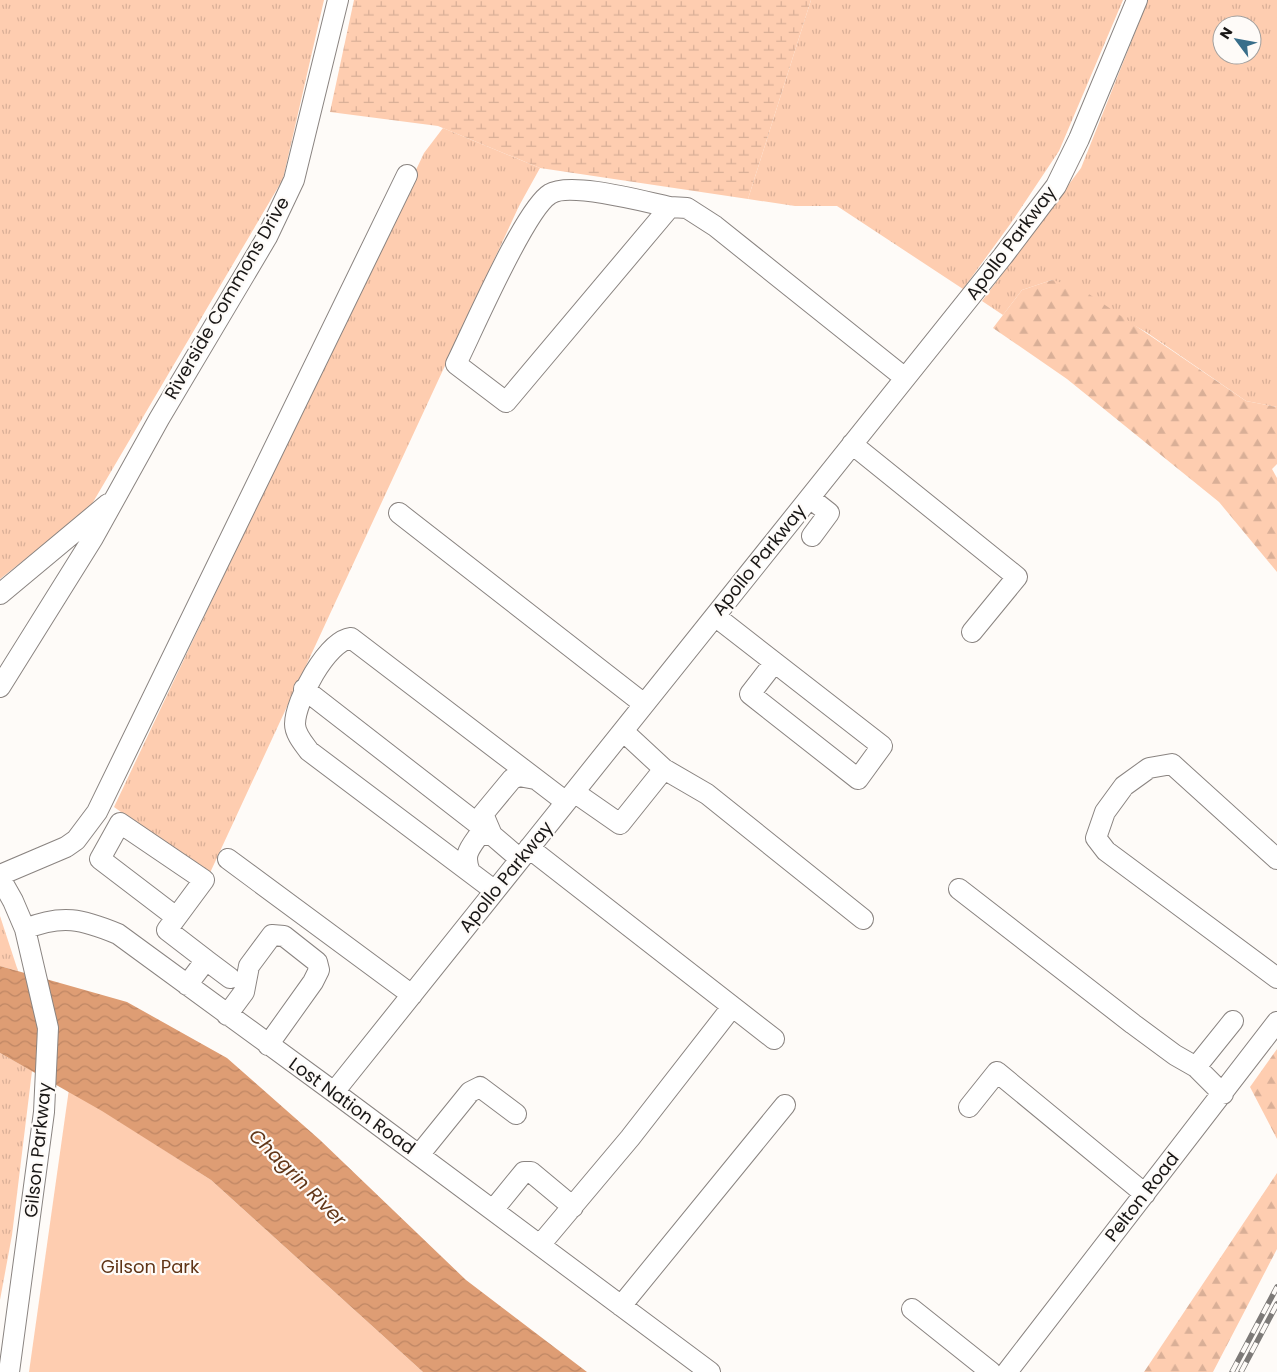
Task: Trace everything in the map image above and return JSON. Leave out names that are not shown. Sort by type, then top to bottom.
[{"type":"street","name":"Riverside Commons Drive","points":[[0,687],[93,538],[113,499],[267,237],[294,180],[338,0]]},
{"type":"street","name":"Apollo Parkway","points":[[334,1092],[810,498],[1056,186],[1080,139],[1137,0]]},
{"type":"street","points":[[25,929],[14,901],[0,876],[66,848],[76,840],[96,812],[407,175]]},
{"type":"street","points":[[670,207],[506,402],[456,364],[528,220],[550,194],[576,189],[670,207],[686,208],[715,226],[905,378]]},
{"type":"street","points":[[852,444],[1017,577],[972,632]]},
{"type":"street","points":[[810,498],[829,513],[812,536]]},
{"type":"street","name":"Riverside Commons Drive","points":[[0,594],[113,499]]},
{"type":"street","points":[[399,513],[644,704]]},
{"type":"street","points":[[715,616],[882,746],[858,780],[750,694],[774,663]]},
{"type":"street","points":[[495,890],[309,751],[300,739],[295,726],[304,688],[336,645],[344,639],[351,638],[535,779],[620,824],[664,769]]},
{"type":"street","points":[[304,688],[492,835],[525,853],[774,1039]]},
{"type":"street","points":[[623,731],[664,769],[708,794],[863,920]]},
{"type":"street","points":[[1277,859],[1172,764],[1149,768],[1124,786],[1105,812],[1096,838],[1106,851],[1277,978]]},
{"type":"street","points":[[492,835],[483,814],[512,779],[519,776],[535,779]]},
{"type":"street","points":[[176,917],[100,859],[120,823],[204,880],[167,930],[230,978]]},
{"type":"street","points":[[470,872],[465,858],[467,851],[478,835],[492,835]]},
{"type":"street","points":[[228,859],[412,995]]},
{"type":"street","points":[[959,889],[1125,1018],[1175,1055],[1196,1067],[1223,1094]]},
{"type":"street","name":"Lost Nation Road","points":[[25,929],[42,922],[62,919],[86,921],[118,934],[710,1372]]},
{"type":"street","name":"Gilson Parkway","points":[[10,1372],[44,1112],[48,1028],[25,929]]},
{"type":"street","points":[[226,1015],[244,992],[249,966],[272,935],[284,936],[317,962],[319,970],[313,982],[268,1045]]},
{"type":"street","points":[[187,985],[206,960]]},
{"type":"street","points":[[540,1245],[636,1131],[732,1006]]},
{"type":"street","points":[[1196,1067],[1233,1021]]},
{"type":"street","name":"Pelton Road","points":[[1007,1372],[1277,1022]]},
{"type":"street","points":[[969,1107],[997,1072],[1145,1194]]},
{"type":"street","points":[[419,1155],[470,1092],[480,1087],[516,1114]]},
{"type":"street","points":[[621,1306],[785,1105]]},
{"type":"street","points":[[493,1210],[524,1172],[531,1172],[572,1207]]},
{"type":"street","points":[[912,1309],[991,1372]]},
{"type":"green space","points":[[0,0],[324,0],[283,179],[89,509],[0,579]]},
{"type":"green space","points":[[354,0],[811,0],[748,199],[540,168],[438,126],[330,112]]},
{"type":"green space","points":[[811,0],[1123,0],[1059,151],[1011,223],[963,289],[837,206],[795,206],[748,199]]},
{"type":"green space","points":[[1148,0],[1277,0],[1277,407],[1246,401],[1146,332],[1052,280],[1022,290],[1003,315],[982,301],[1081,168]]},
{"type":"green space","points":[[443,128],[540,168],[519,206],[209,875],[114,807],[424,153]]},
{"type":"green space","points":[[1052,280],[1080,288],[1246,401],[1277,407],[1277,464],[1272,469],[1277,478],[1277,572],[1219,502],[1067,379],[993,328],[1022,290]]},
{"type":"green space","points":[[0,916],[18,971],[0,966]]},
{"type":"green space","points":[[1277,1049],[1277,1139],[1250,1087]]},
{"type":"green space","points":[[0,1053],[32,1071],[12,1235],[0,1300]]},
{"type":"green space","name":"Gilson Park","points":[[69,1089],[211,1180],[423,1372],[29,1372]]},
{"type":"green space","points":[[1277,1173],[1277,1249],[1213,1372],[1144,1372]]},
{"type":"water","name":"Chagrin River","points":[[0,966],[127,1002],[227,1058],[320,1140],[466,1280],[587,1372],[423,1372],[211,1180],[102,1111],[0,1053]]},
{"type":"railway","points":[[1232,1372],[1277,1287]]},
{"type":"railway","points":[[1241,1372],[1277,1304]]}]
